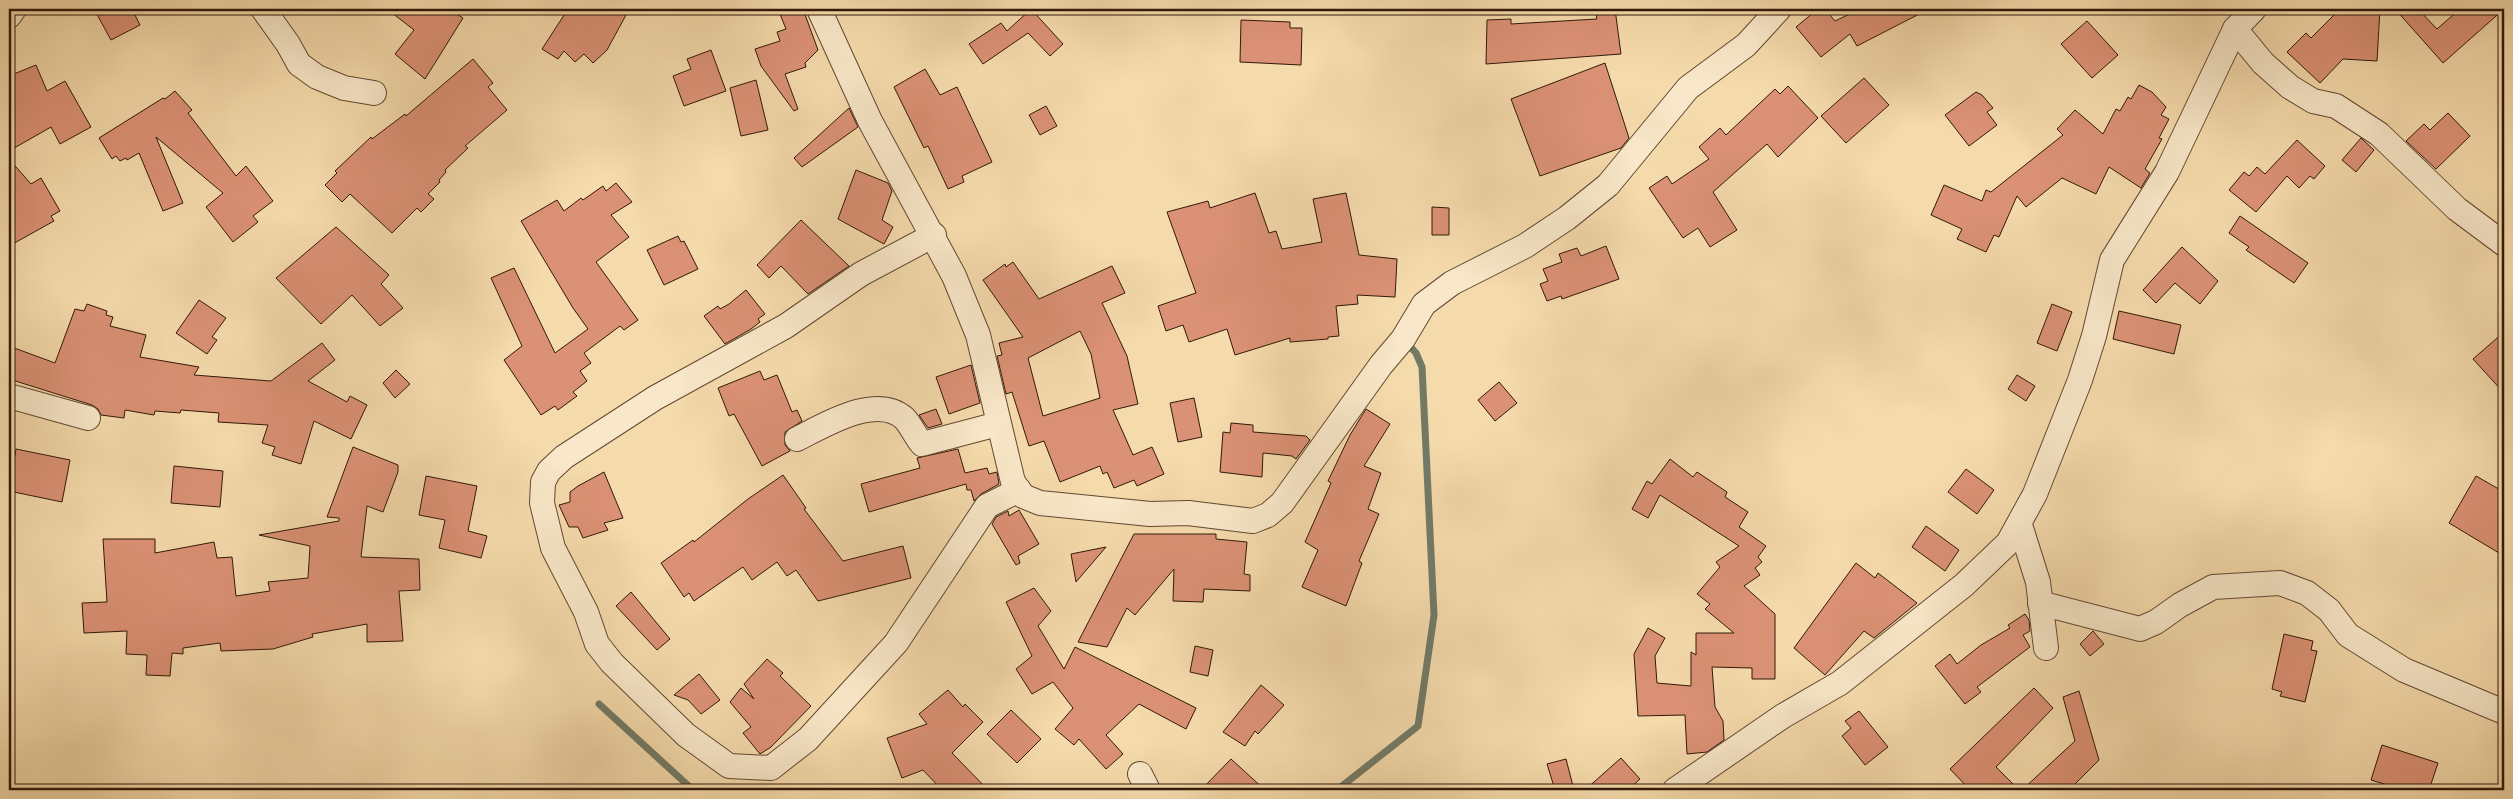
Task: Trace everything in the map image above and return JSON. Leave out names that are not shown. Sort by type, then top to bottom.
[{"type":"street","points":[[9,16],[14,9]]},
{"type":"street","points":[[263,9],[288,44],[299,64],[317,78],[344,88],[374,93]]},
{"type":"street","points":[[819,9],[870,121],[934,235],[954,276],[978,336],[1013,482],[1023,496],[1040,503],[1150,514],[1188,513],[1253,521],[1268,515],[1282,503],[1381,365],[1403,339],[1424,304],[1452,283],[1525,246],[1608,185],[1688,88],[1746,45],[1778,9]]},
{"type":"street","points":[[1675,790],[1783,716],[1840,683],[1987,566],[2008,543],[2020,525],[2035,494],[2080,380],[2094,336],[2112,260],[2167,172],[2235,29],[2254,9]]},
{"type":"street","points":[[2235,29],[2263,63],[2290,88],[2313,101],[2336,106],[2380,134],[2457,209],[2504,244]]},
{"type":"street","points":[[934,235],[861,274],[786,326],[655,398],[564,457],[549,471],[543,482],[542,503],[553,548],[586,612],[597,644],[612,663],[686,735],[728,766],[771,768],[808,738],[896,643],[987,506],[1018,490]]},
{"type":"street","points":[[9,396],[88,418]]},
{"type":"street","points":[[797,439],[835,420],[859,411],[879,409],[904,418],[922,444],[998,424]]},
{"type":"street","points":[[2020,525],[2038,582],[2046,648]]},
{"type":"street","points":[[2040,604],[2140,629],[2156,622],[2187,600],[2213,587],[2280,583],[2307,593],[2329,610],[2348,635],[2404,670],[2504,712]]},
{"type":"building","points":[[94,9],[132,9],[140,25],[111,40]]},
{"type":"building","points":[[387,9],[449,9],[463,18],[425,79],[395,54],[414,30]]},
{"type":"building","points":[[568,9],[616,9],[626,15],[607,50],[593,63],[584,54],[575,62],[564,51],[558,59],[542,49]]},
{"type":"building","points":[[778,9],[803,9],[818,50],[805,63],[806,67],[785,74],[798,109],[794,111],[761,66],[755,49],[780,41],[777,32],[786,29]]},
{"type":"building","points":[[1031,9],[1063,44],[1050,56],[1028,33],[983,64],[969,44],[1001,23],[1007,31]]},
{"type":"building","points":[[1595,9],[1615,9],[1621,54],[1486,64],[1487,20],[1511,19],[1511,24],[1597,19]]},
{"type":"building","points":[[1818,9],[1825,9],[1835,21],[1860,9],[1929,9],[1857,46],[1850,34],[1821,57],[1796,27]]},
{"type":"building","points":[[2340,9],[2380,9],[2377,61],[2343,59],[2320,83],[2287,52],[2306,33],[2311,38]]},
{"type":"building","points":[[2395,9],[2418,9],[2437,29],[2460,9],[2504,9],[2443,63]]},
{"type":"building","points":[[1241,20],[1290,22],[1290,28],[1302,28],[1301,65],[1240,62]]},
{"type":"building","points":[[2087,21],[2118,55],[2092,78],[2061,44]]},
{"type":"building","points":[[711,50],[726,91],[684,106],[673,76],[691,69],[687,59]]},
{"type":"building","points":[[473,59],[493,83],[488,87],[507,110],[465,146],[468,148],[445,170],[446,172],[439,180],[440,182],[428,194],[434,199],[421,212],[417,208],[392,233],[350,194],[342,202],[325,185],[337,173],[335,171],[371,137],[372,139],[405,114],[406,116]]},
{"type":"building","points":[[1605,63],[1629,138],[1621,148],[1540,176],[1511,99]]},
{"type":"building","points":[[36,65],[47,91],[65,81],[91,127],[60,144],[51,127],[9,151],[9,76]]},
{"type":"building","points":[[925,69],[940,95],[957,87],[992,162],[962,176],[964,182],[948,189],[928,146],[924,148],[894,87]]},
{"type":"building","points":[[1864,78],[1889,105],[1846,143],[1821,116]]},
{"type":"building","points":[[756,80],[768,130],[741,136],[730,88]]},
{"type":"building","points":[[2139,85],[2152,92],[2166,107],[2161,115],[2169,119],[2159,138],[2162,139],[2145,169],[2150,173],[2141,188],[2109,167],[2096,194],[2062,178],[2026,207],[2017,196],[1999,237],[1994,235],[1986,252],[1957,239],[1962,229],[1931,215],[1944,185],[1982,201],[1986,190],[1991,192],[2063,135],[2057,129],[2075,110],[2103,134],[2116,109],[2120,111],[2128,97],[2131,99]]},
{"type":"building","points":[[1788,86],[1818,118],[1778,157],[1767,144],[1713,192],[1737,230],[1710,247],[1698,228],[1683,238],[1649,188],[1667,176],[1672,184],[1709,159],[1699,147],[1720,128],[1726,135],[1775,89],[1780,94]]},
{"type":"building","points":[[175,91],[192,110],[188,113],[236,176],[246,166],[273,201],[253,216],[258,222],[233,242],[206,207],[223,193],[156,137],[183,203],[163,211],[139,153],[127,160],[126,158],[120,161],[116,156],[112,159],[99,138],[163,98],[165,99]]},
{"type":"building","points":[[1976,92],[1982,95],[1993,108],[1987,112],[1997,125],[1969,146],[1945,115]]},
{"type":"building","points":[[1046,106],[1057,126],[1040,135],[1029,115]]},
{"type":"building","points":[[849,108],[858,127],[802,167],[794,158]]},
{"type":"building","points":[[2448,113],[2470,136],[2436,169],[2406,141],[2424,124],[2430,130]]},
{"type":"building","points":[[2361,138],[2374,150],[2356,172],[2342,160]]},
{"type":"building","points":[[2297,140],[2325,166],[2314,179],[2310,176],[2299,188],[2287,176],[2256,212],[2229,190],[2244,172],[2249,176],[2257,167],[2265,174]]},
{"type":"building","points":[[9,159],[31,184],[41,178],[60,211],[51,216],[54,221],[9,246]]},
{"type":"building","points":[[856,170],[888,183],[892,191],[882,220],[893,227],[884,244],[838,219]]},
{"type":"building","points":[[616,183],[632,202],[611,215],[629,237],[596,262],[638,320],[624,330],[620,326],[584,353],[591,363],[580,371],[587,381],[573,392],[577,396],[558,410],[555,406],[541,415],[504,360],[522,346],[491,278],[514,268],[555,353],[588,329],[573,308],[521,221],[557,200],[564,211],[581,198],[583,200],[603,186],[606,191]]},
{"type":"building","points":[[1255,193],[1269,233],[1276,231],[1282,249],[1322,242],[1313,199],[1346,193],[1359,255],[1397,259],[1395,297],[1357,295],[1358,304],[1336,306],[1339,336],[1328,337],[1328,339],[1290,342],[1290,338],[1235,355],[1227,329],[1189,342],[1183,325],[1166,331],[1158,306],[1196,293],[1167,212],[1208,201],[1210,208]]},
{"type":"building","points":[[1432,207],[1449,208],[1449,235],[1432,235]]},
{"type":"building","points":[[2240,216],[2308,263],[2294,283],[2246,250],[2249,247],[2229,233]]},
{"type":"building","points":[[801,220],[849,266],[808,294],[781,266],[769,278],[757,265]]},
{"type":"building","points":[[336,227],[389,275],[381,284],[403,308],[380,326],[352,295],[321,324],[276,278]]},
{"type":"building","points":[[678,236],[681,242],[684,241],[698,269],[664,285],[647,250]]},
{"type":"building","points":[[1606,246],[1619,279],[1562,299],[1561,296],[1547,301],[1540,284],[1548,281],[1543,269],[1562,262],[1559,254],[1577,248],[1581,256]]},
{"type":"building","points":[[2182,247],[2218,281],[2200,304],[2175,283],[2156,303],[2143,290]]},
{"type":"building","points":[[1013,262],[1039,299],[1112,266],[1125,293],[1102,303],[1127,356],[1138,404],[1113,410],[1133,455],[1152,447],[1164,474],[1137,486],[1134,480],[1114,488],[1107,472],[1103,474],[1100,466],[1060,482],[1044,441],[1029,446],[1012,392],[1006,394],[997,356],[1002,355],[999,343],[1023,337],[983,280],[1005,264],[1006,267]],"holes":[[[1080,331],[1091,354],[1100,398],[1043,416],[1028,358]]]},
{"type":"building","points":[[746,290],[765,314],[758,319],[760,322],[751,329],[725,344],[704,316],[718,306],[720,309],[729,304]]},
{"type":"building","points":[[199,300],[226,318],[212,337],[217,340],[207,354],[176,333]]},
{"type":"building","points":[[87,304],[107,311],[106,315],[113,317],[110,326],[146,335],[140,357],[199,367],[194,375],[271,381],[322,343],[335,360],[308,381],[347,402],[350,396],[367,405],[351,439],[314,421],[301,464],[272,455],[275,447],[262,443],[268,425],[218,422],[219,413],[181,410],[180,413],[155,411],[154,415],[125,410],[124,418],[101,415],[98,409],[92,405],[9,379],[9,346],[55,363],[75,309],[84,311]]},
{"type":"building","points":[[2052,304],[2072,312],[2057,351],[2037,343]]},
{"type":"building","points":[[2119,311],[2181,325],[2174,354],[2113,339]]},
{"type":"building","points":[[2504,332],[2504,393],[2473,359]]},
{"type":"building","points":[[971,365],[980,403],[949,414],[936,377]]},
{"type":"building","points":[[396,370],[410,384],[395,398],[383,383]]},
{"type":"building","points":[[760,371],[764,380],[777,375],[792,412],[797,410],[802,421],[785,432],[785,445],[790,451],[762,466],[734,414],[729,416],[718,388]]},
{"type":"building","points":[[2017,375],[2035,386],[2026,401],[2008,389]]},
{"type":"building","points":[[1499,382],[1517,403],[1495,421],[1478,400]]},
{"type":"building","points":[[1194,398],[1202,437],[1178,442],[1170,403]]},
{"type":"building","points":[[936,409],[942,424],[928,428],[919,415]]},
{"type":"building","points":[[1366,409],[1390,424],[1364,466],[1381,473],[1368,509],[1379,514],[1359,561],[1362,563],[1346,606],[1302,587],[1318,550],[1305,542],[1331,483],[1328,481],[1350,435]]},
{"type":"building","points":[[1231,423],[1253,425],[1253,432],[1306,436],[1310,440],[1296,459],[1292,456],[1263,453],[1262,477],[1220,472],[1223,432],[1230,433]]},
{"type":"building","points":[[353,447],[398,465],[398,472],[383,512],[367,506],[361,557],[419,559],[420,590],[399,591],[403,641],[367,642],[367,624],[312,634],[313,637],[273,649],[221,651],[220,643],[183,648],[183,654],[172,653],[170,676],[146,675],[147,655],[126,654],[127,631],[84,633],[82,603],[107,602],[103,539],[155,539],[155,553],[214,542],[217,558],[232,557],[236,596],[270,591],[268,582],[308,578],[310,546],[259,535],[339,521],[339,518],[327,517]]},
{"type":"building","points":[[16,449],[70,460],[62,502],[9,491]]},
{"type":"building","points":[[958,449],[965,473],[987,468],[989,474],[997,472],[999,484],[981,494],[974,501],[971,490],[967,490],[966,484],[869,512],[861,484],[920,468],[917,458]]},
{"type":"building","points":[[1670,459],[1693,477],[1697,472],[1727,492],[1725,497],[1748,512],[1739,527],[1766,546],[1758,557],[1762,562],[1755,568],[1760,575],[1744,586],[1775,614],[1775,679],[1752,679],[1752,668],[1712,667],[1715,707],[1723,721],[1724,740],[1707,752],[1687,754],[1685,715],[1638,716],[1634,654],[1648,628],[1665,638],[1655,656],[1657,683],[1691,686],[1691,652],[1696,655],[1696,633],[1734,633],[1705,609],[1710,604],[1697,594],[1720,567],[1716,562],[1739,546],[1660,495],[1648,518],[1632,509],[1647,481],[1652,484]]},
{"type":"building","points":[[174,466],[223,471],[220,507],[171,503]]},
{"type":"building","points":[[1966,469],[1994,490],[1977,514],[1948,492]]},
{"type":"building","points":[[604,472],[623,518],[604,523],[608,530],[583,538],[578,527],[569,527],[559,505],[570,502],[570,492],[578,486]]},
{"type":"building","points":[[783,475],[806,508],[804,509],[843,561],[903,546],[911,578],[818,601],[796,570],[787,576],[777,562],[752,580],[743,567],[694,601],[689,593],[684,597],[661,563],[693,540],[694,542],[748,499]]},
{"type":"building","points":[[426,476],[477,486],[468,531],[487,536],[481,558],[439,548],[445,520],[419,515]]},
{"type":"building","points":[[2476,476],[2504,492],[2504,556],[2449,523]]},
{"type":"building","points":[[1019,510],[1039,544],[1018,556],[1020,563],[1016,565],[992,524],[996,517],[1008,511],[1009,516]]},
{"type":"building","points":[[1926,526],[1959,550],[1945,571],[1912,547]]},
{"type":"building","points":[[1134,534],[1216,534],[1216,539],[1247,542],[1244,574],[1250,575],[1250,591],[1204,589],[1203,602],[1173,601],[1174,569],[1135,615],[1127,608],[1107,647],[1078,642]]},
{"type":"building","points":[[1106,547],[1076,582],[1071,554]]},
{"type":"building","points":[[1856,563],[1875,578],[1878,573],[1917,603],[1874,638],[1864,631],[1825,675],[1794,648]]},
{"type":"building","points":[[1034,588],[1051,611],[1038,626],[1064,669],[1075,647],[1196,708],[1186,729],[1139,704],[1106,735],[1123,754],[1106,769],[1079,739],[1074,745],[1055,729],[1073,708],[1053,682],[1032,694],[1016,669],[1032,656],[1006,602]]},
{"type":"building","points":[[631,592],[670,639],[657,650],[616,606]]},
{"type":"building","points":[[2025,614],[2029,620],[2030,631],[2023,635],[2030,647],[1977,687],[1981,692],[1965,704],[1935,666],[1950,654],[1957,664],[1981,645],[2010,628],[2008,625]]},
{"type":"building","points":[[2093,631],[2104,644],[2090,656],[2080,644]]},
{"type":"building","points":[[2284,634],[2313,641],[2311,650],[2317,651],[2305,702],[2280,696],[2282,692],[2272,689]]},
{"type":"building","points":[[1195,646],[1213,650],[1208,676],[1190,672]]},
{"type":"building","points":[[767,659],[783,673],[780,676],[811,706],[771,747],[760,754],[743,733],[751,727],[730,702],[741,688],[754,699],[744,684]]},
{"type":"building","points":[[699,674],[720,700],[701,714],[688,700],[674,695]]},
{"type":"building","points":[[1261,685],[1284,705],[1258,734],[1255,731],[1245,746],[1223,732]]},
{"type":"building","points":[[2034,688],[2053,708],[1996,767],[2019,790],[1970,790],[1950,769]]},
{"type":"building","points":[[948,690],[963,707],[965,704],[983,722],[952,753],[988,790],[942,790],[923,770],[902,778],[887,738],[927,724],[919,714]]},
{"type":"building","points":[[2079,691],[2099,760],[2069,790],[2022,790],[2075,741],[2063,697]]},
{"type":"building","points":[[1011,710],[1041,739],[1017,763],[987,734]]},
{"type":"building","points":[[1859,711],[1888,747],[1865,765],[1842,736],[1851,728],[1845,721]]},
{"type":"building","points":[[2382,745],[2438,763],[2429,790],[2404,790],[2371,780]]},
{"type":"building","points":[[1621,758],[1640,779],[1628,790],[1585,790]]},
{"type":"building","points":[[1231,759],[1265,790],[1201,790]]},
{"type":"building","points":[[1566,759],[1574,790],[1555,790],[1547,764]]},
{"type":"waterway","points":[[1337,790],[1418,726],[1434,615],[1422,367],[1416,353],[1406,342]]},
{"type":"waterway","points":[[599,704],[693,790]]}]
